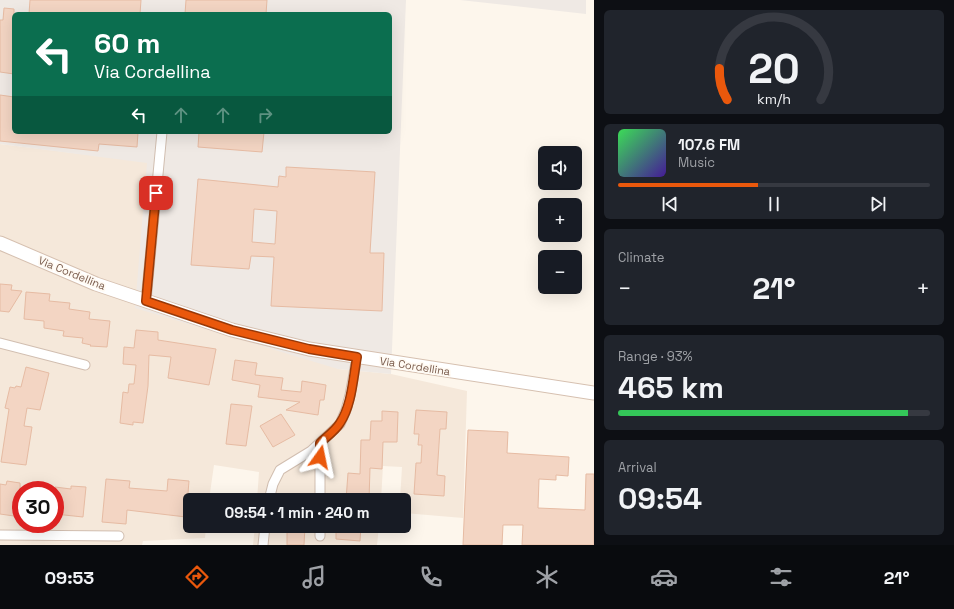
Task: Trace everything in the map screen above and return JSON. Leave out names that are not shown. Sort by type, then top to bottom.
[{"type":"street","points":[[146,301],[162,134]]},
{"type":"street","name":"Via Cordellina","points":[[0,243],[96,284],[232,330],[309,349],[594,393]]},
{"type":"street","points":[[0,343],[85,365]]},
{"type":"street","points":[[271,493],[273,484],[280,470],[311,452],[340,424],[350,395],[357,357]]},
{"type":"street","points":[[320,443],[320,493]]},
{"type":"street","points":[[263,545],[264,533]]},
{"type":"street","points":[[4,545],[2,535],[119,536]]},
{"type":"shaded area","points":[[0,0],[406,0],[391,374],[338,369],[135,308],[147,163],[0,144]]},
{"type":"shaded area","points":[[460,0],[586,0],[586,14]]},
{"type":"shaded area","points":[[0,144],[147,162],[338,369],[391,374],[467,391],[463,518],[411,514],[411,493],[400,493],[402,467],[383,466],[381,493],[258,493],[259,472],[214,465],[210,493],[183,493],[183,533],[205,533],[205,538],[143,541],[142,545],[0,545]]},
{"type":"shaded area","points":[[254,533],[378,533],[377,545],[253,545]]},
{"type":"building","points":[[30,0],[141,0],[140,12],[29,12]]},
{"type":"building","points":[[186,0],[267,0],[266,12],[185,12]]},
{"type":"building","points":[[4,8],[14,9],[14,12],[12,12],[12,74],[0,72],[0,20],[3,20]]},
{"type":"building","points":[[0,95],[12,97],[12,134],[138,134],[137,147],[99,144],[98,151],[0,141]]},
{"type":"building","points":[[199,134],[264,134],[262,152],[198,147]]},
{"type":"building","points":[[286,167],[375,172],[370,253],[384,253],[382,311],[271,306],[274,257],[251,256],[249,269],[191,265],[198,179],[278,187],[279,176],[286,177]],"holes":[[[254,209],[277,211],[275,244],[252,242]]]},
{"type":"building","points":[[0,284],[12,285],[11,290],[22,291],[9,312],[0,311]]},
{"type":"building","points":[[26,292],[50,294],[49,301],[70,303],[69,309],[90,312],[89,319],[110,321],[107,347],[90,346],[91,345],[82,343],[83,338],[63,336],[64,331],[44,328],[44,321],[24,319]]},
{"type":"building","points":[[136,330],[158,332],[158,340],[216,349],[209,385],[168,378],[171,357],[149,355],[148,386],[143,423],[133,422],[133,425],[120,423],[123,392],[128,393],[129,384],[134,384],[136,365],[123,364],[124,347],[134,348]]},
{"type":"building","points":[[235,360],[257,363],[255,375],[283,378],[281,390],[301,392],[302,381],[326,385],[324,400],[320,400],[318,415],[286,410],[300,402],[258,397],[260,385],[232,380]]},
{"type":"building","points":[[26,367],[49,373],[40,410],[27,408],[24,426],[32,427],[26,465],[1,462],[9,409],[5,408],[10,387],[21,387]]},
{"type":"building","points":[[231,404],[252,406],[246,446],[226,444]]},
{"type":"building","points":[[416,410],[447,412],[446,429],[440,429],[437,475],[445,476],[444,496],[414,494],[416,463],[421,463],[422,445],[418,445],[419,434],[414,434]]},
{"type":"building","points":[[382,411],[398,412],[397,442],[383,442],[382,469],[370,468],[369,493],[347,493],[348,473],[360,474],[361,440],[370,440],[371,421],[382,421]]},
{"type":"building","points":[[281,414],[295,435],[273,447],[260,426]]},
{"type":"building","points":[[468,430],[508,432],[507,453],[569,457],[568,476],[556,475],[556,480],[539,479],[538,508],[585,510],[586,474],[594,474],[594,545],[522,545],[523,525],[503,525],[502,545],[463,545]]},
{"type":"building","points":[[106,479],[130,481],[129,488],[167,491],[168,479],[189,481],[188,493],[183,493],[183,517],[127,510],[126,524],[102,522]]},
{"type":"building","points":[[7,481],[12,482],[12,516],[0,514],[0,484],[6,485]]},
{"type":"building","points":[[71,486],[86,487],[83,517],[64,515],[64,488],[71,489]]},
{"type":"building","points":[[287,533],[305,533],[304,545],[287,545]]},
{"type":"building","points":[[336,533],[361,533],[360,541],[336,539]]},
{"type":"route","points":[[156,193],[146,301],[232,330],[309,349],[357,357],[346,410],[340,424],[320,443],[320,457]]}]
